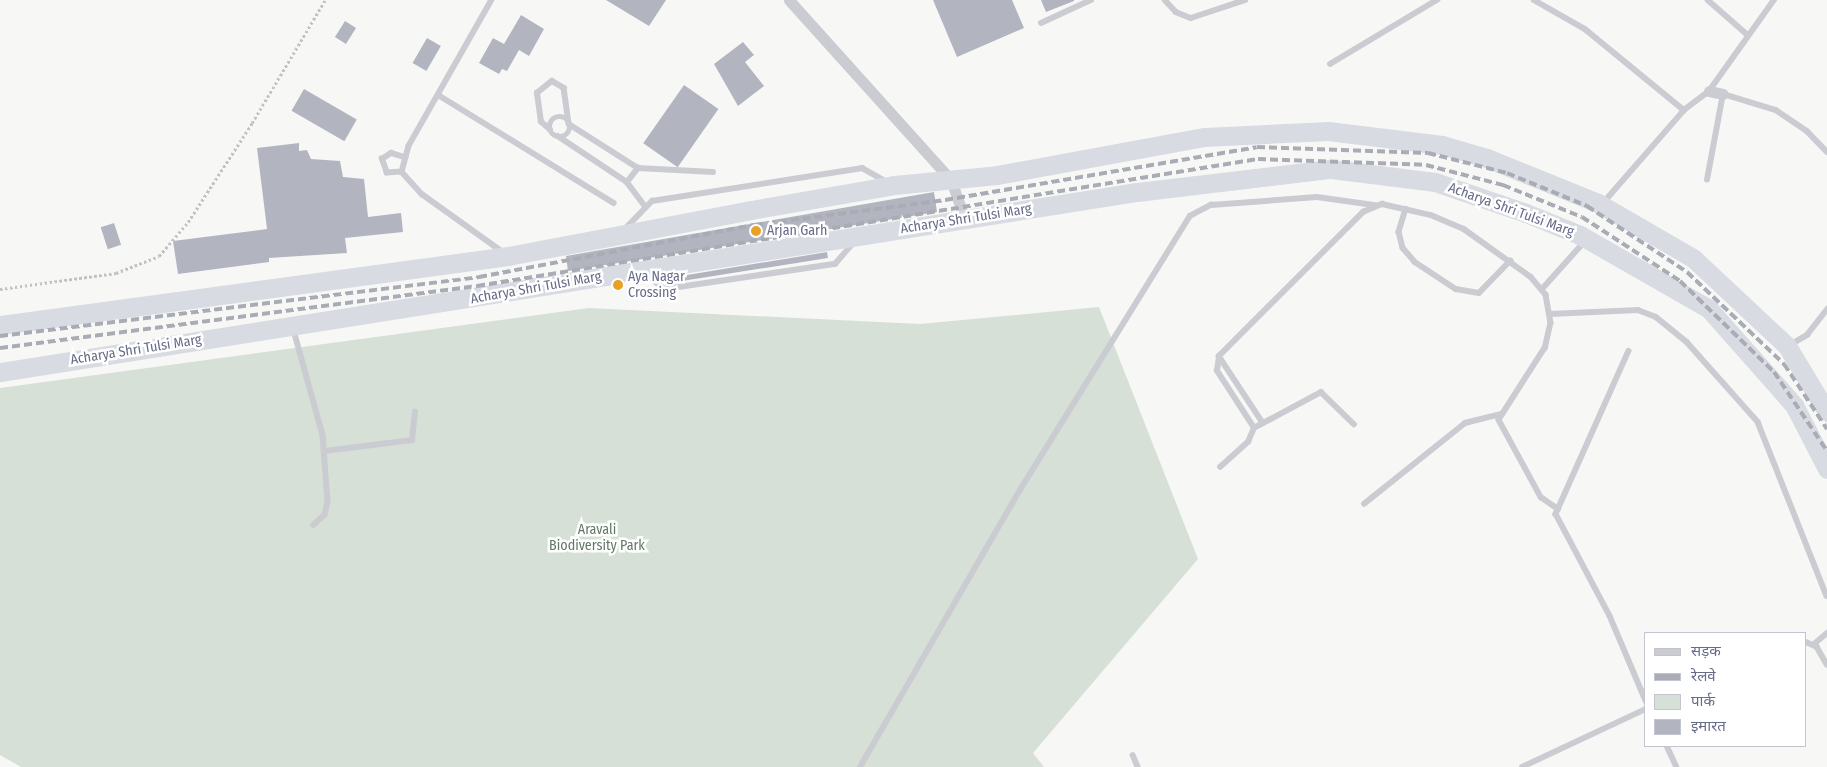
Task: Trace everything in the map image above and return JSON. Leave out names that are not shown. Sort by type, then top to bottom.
[{"type":"highway","points":[[0,324],[508,256],[894,186],[951,180],[1206,137],[1328,131],[1442,145],[1533,175],[1601,205],[1693,258],[1787,346],[1827,412]]},
{"type":"highway","name":"Acharya Shri Tulsi Marg","points":[[0,372],[860,235],[1331,169],[1435,182],[1526,212],[1587,239],[1709,309],[1794,405],[1827,469]]},
{"type":"street","points":[[789,0],[951,180],[964,220]]},
{"type":"street","points":[[1709,91],[1723,94]]},
{"type":"lane","points":[[402,172],[405,157],[492,0]]},
{"type":"lane","points":[[1041,23],[1091,0]]},
{"type":"lane","points":[[1165,0],[1176,12],[1191,18],[1246,0]]},
{"type":"lane","points":[[1330,64],[1437,0]]},
{"type":"lane","points":[[1534,0],[1585,29],[1684,110]]},
{"type":"lane","points":[[1708,0],[1748,35]]},
{"type":"lane","points":[[1601,205],[1684,110],[1709,91],[1774,0]]},
{"type":"lane","points":[[558,136],[567,134],[569,124],[564,88],[552,80],[537,93],[541,122],[558,136],[627,182],[645,206]]},
{"type":"lane","points":[[1706,180],[1723,94],[1776,110],[1807,131],[1827,152]]},
{"type":"lane","points":[[440,96],[614,203]]},
{"type":"lane","points":[[550,130],[557,117],[638,168],[713,172]]},
{"type":"lane","points":[[402,172],[387,173],[381,163],[387,153],[405,157]]},
{"type":"lane","points":[[627,182],[638,168]]},
{"type":"lane","points":[[621,234],[645,206],[862,168],[894,186]]},
{"type":"lane","points":[[402,172],[422,194],[508,256]]},
{"type":"lane","points":[[860,767],[1020,490],[1190,216],[1211,205],[1317,197],[1406,209],[1458,226],[1510,261],[1542,289],[1550,314],[1550,333],[1540,359],[1500,414],[1466,424],[1364,504]]},
{"type":"lane","points":[[1254,428],[1217,371],[1219,356],[1316,256],[1376,205]]},
{"type":"lane","points":[[1406,209],[1399,232],[1403,248],[1456,290],[1479,293],[1510,261]]},
{"type":"lane","points":[[1542,289],[1587,239]]},
{"type":"lane","points":[[1787,346],[1807,335],[1827,309]]},
{"type":"lane","points":[[1550,314],[1638,310],[1656,317],[1688,342],[1758,422],[1827,596]]},
{"type":"lane","points":[[293,326],[319,413],[324,451],[326,513],[314,524]]},
{"type":"lane","points":[[1629,351],[1558,509],[1559,524],[1590,574],[1644,696]]},
{"type":"lane","points":[[1219,356],[1263,423]]},
{"type":"lane","points":[[1220,467],[1248,442],[1254,428],[1321,392],[1354,424]]},
{"type":"lane","points":[[324,451],[412,440],[415,412]]},
{"type":"lane","points":[[1500,414],[1504,436],[1541,497],[1558,509]]},
{"type":"lane","points":[[1814,644],[1827,633]]},
{"type":"lane","points":[[1807,642],[1814,644],[1827,664]]},
{"type":"lane","points":[[1522,767],[1644,710]]},
{"type":"lane","points":[[1667,747],[1677,767]]},
{"type":"lane","points":[[1133,755],[1138,767]]},
{"type":"path","points":[[0,289],[116,273],[159,256],[188,222],[252,124],[325,0]]},
{"type":"green space","name":"Aravali Biodiversity Park","points":[[1099,307],[1198,559],[1033,753],[1044,767],[21,767],[0,755],[0,388],[589,308],[920,324]]},
{"type":"building","points":[[606,0],[666,0],[649,26]]},
{"type":"building","points":[[933,0],[1012,0],[1024,28],[957,57]]},
{"type":"building","points":[[1041,0],[1074,0],[1074,1],[1046,12]]},
{"type":"building","points":[[521,15],[544,29],[529,56],[519,50],[507,71],[502,69],[499,74],[479,63],[493,38],[504,44]]},
{"type":"building","points":[[345,21],[356,28],[346,44],[335,37]]},
{"type":"building","points":[[427,38],[441,46],[426,71],[412,63]]},
{"type":"building","points":[[743,42],[754,55],[745,62],[764,86],[738,106],[714,64]]},
{"type":"building","points":[[684,85],[718,109],[678,167],[643,143]]},
{"type":"building","points":[[304,89],[357,120],[344,141],[292,111]]},
{"type":"building","points":[[299,143],[299,151],[307,150],[311,159],[340,161],[343,177],[364,179],[368,217],[401,213],[403,232],[345,238],[347,253],[269,258],[269,262],[178,274],[173,241],[267,229],[257,148]]},
{"type":"building","points":[[934,192],[937,212],[568,271],[566,256]]},
{"type":"building","points":[[114,223],[121,245],[108,249],[101,227]]},
{"type":"building","points":[[827,252],[828,258],[682,281],[681,276]]},
{"type":"railway","points":[[0,336],[479,277],[755,225],[945,200],[1257,147],[1428,153],[1507,173],[1587,206],[1687,272],[1784,364],[1827,429]]},
{"type":"railway","points":[[0,348],[477,286],[1258,159],[1426,165],[1503,185],[1582,217],[1680,281],[1774,372],[1827,451]]},
{"type":"place","name":"Arjan Garh","points":[[756,231]]},
{"type":"place","name":"Aya Nagar Crossing","points":[[618,285]]}]
